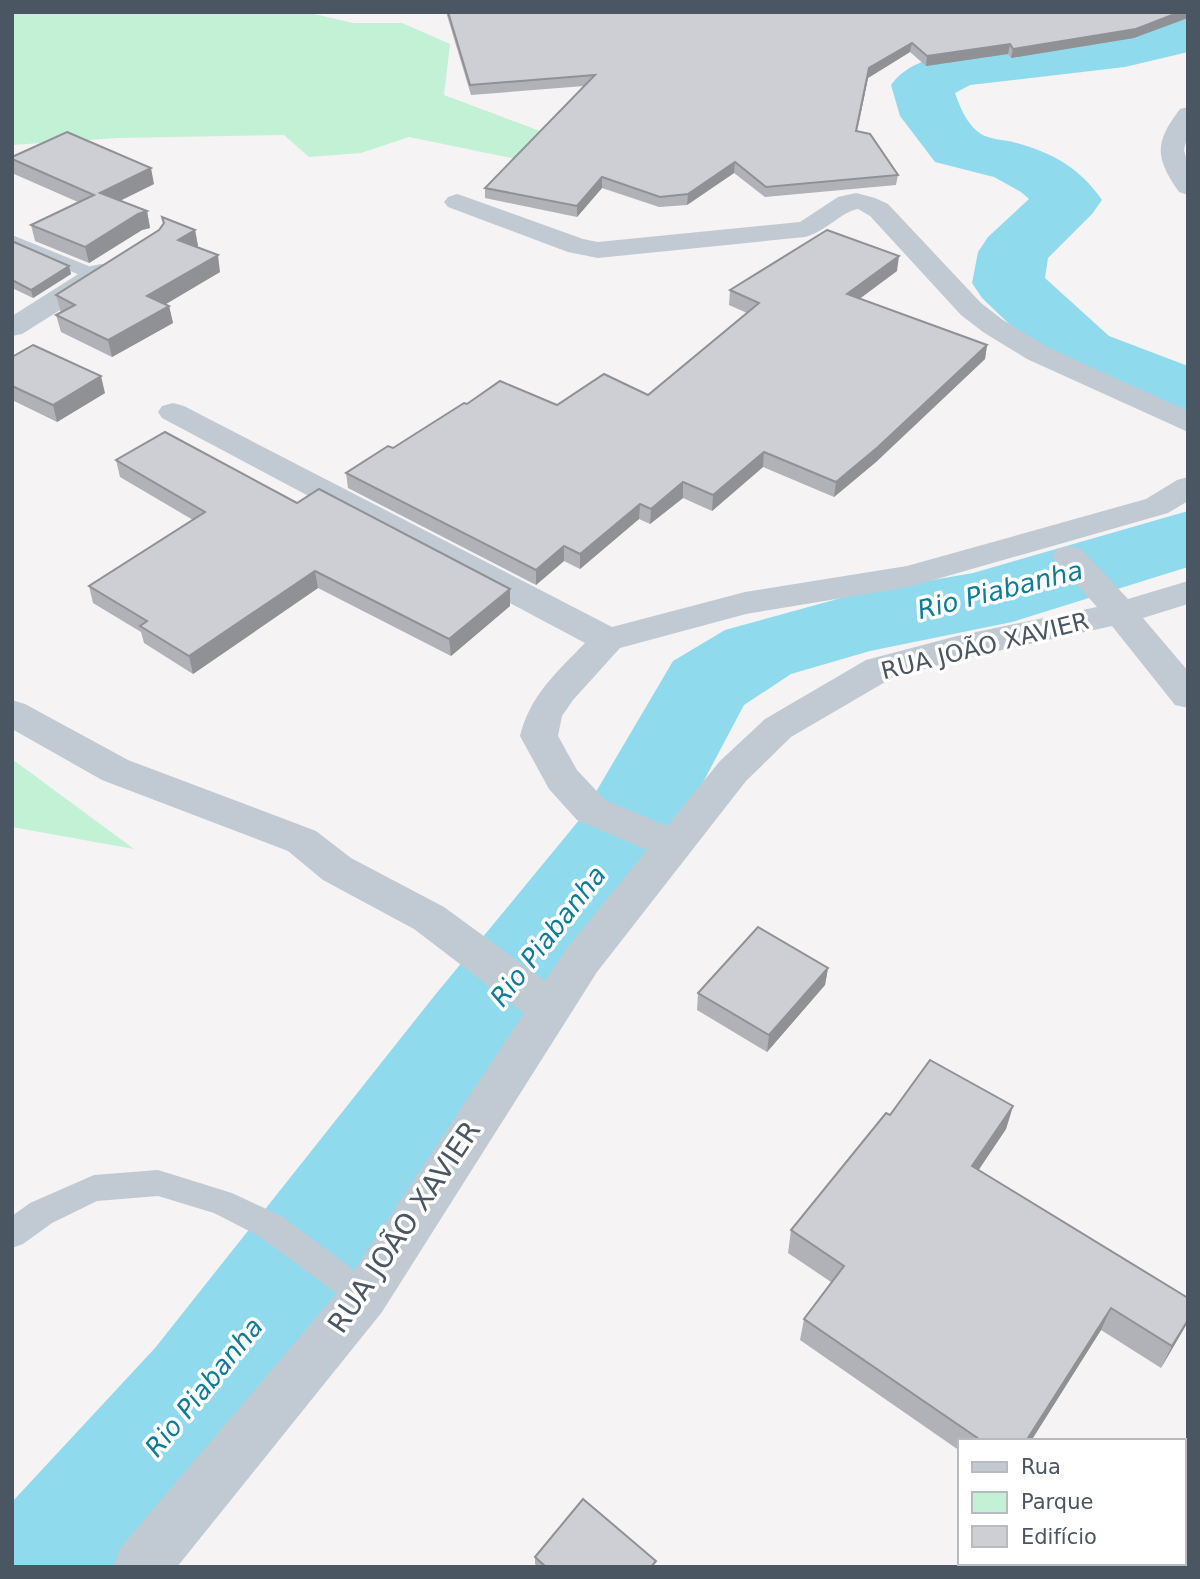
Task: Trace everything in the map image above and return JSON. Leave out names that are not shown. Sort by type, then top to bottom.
[{"type":"street","points":[[1188,114],[1172,136],[1169,150],[1188,187]]},
{"type":"street","points":[[457,202],[576,246],[597,250],[805,229],[822,222],[841,204],[861,201],[879,211],[971,309],[993,326],[1037,353],[1188,423]]},
{"type":"street","points":[[12,328],[106,268]]},
{"type":"street","points":[[173,412],[608,640]]},
{"type":"street","points":[[660,839],[591,810],[562,779],[539,736],[544,714],[560,691],[608,640],[745,603],[909,576],[1157,506],[1188,487]]},
{"type":"street","points":[[1069,556],[1188,696]]},
{"type":"street","name":"RUA JOÃO XAVIER","points":[[144,1566],[357,1289],[546,1007],[582,960],[660,839],[778,728],[879,669],[1113,605],[1188,592]]},
{"type":"street","points":[[12,713],[115,770],[302,841],[337,869],[429,918],[546,1007]]},
{"type":"lane","points":[[12,240],[106,268]]},
{"type":"lane","points":[[12,1234],[41,1213],[94,1188],[158,1183],[221,1202],[270,1226],[357,1289]]},
{"type":"green space","points":[[12,12],[306,12],[353,23],[402,23],[450,44],[444,95],[540,131],[531,162],[409,137],[361,153],[309,157],[284,135],[118,138],[12,145]]},
{"type":"green space","points":[[12,759],[134,849],[12,827]]},
{"type":"building","points":[[448,12],[1180,12],[1136,29],[1013,49],[1010,44],[927,56],[912,43],[869,68],[856,131],[870,134],[898,175],[766,187],[735,162],[688,194],[660,197],[602,177],[577,206],[485,188],[595,75],[470,85]]},
{"type":"building","points":[[67,132],[151,168],[100,193],[147,211],[85,247],[31,225],[94,195],[12,159]]},
{"type":"building","points":[[162,217],[195,230],[178,240],[218,255],[147,296],[169,306],[108,340],[56,315],[75,305],[56,295],[159,230],[164,223]]},
{"type":"building","points":[[827,230],[899,256],[847,294],[987,345],[878,447],[836,482],[764,452],[713,495],[683,482],[651,509],[640,504],[580,554],[564,546],[536,570],[346,473],[388,446],[393,448],[464,403],[467,404],[500,381],[557,405],[604,374],[648,395],[759,303],[730,290]]},
{"type":"building","points":[[14,242],[69,266],[31,290],[12,280]]},
{"type":"building","points":[[33,345],[101,376],[53,405],[12,386],[12,357]]},
{"type":"building","points":[[165,432],[297,503],[319,489],[510,589],[449,639],[315,571],[189,656],[140,626],[147,621],[89,586],[205,512],[116,460]]},
{"type":"building","points":[[758,927],[828,968],[769,1035],[698,993]]},
{"type":"building","points":[[930,1060],[1013,1106],[972,1166],[1188,1298],[1188,1320],[1172,1346],[1111,1308],[1027,1439],[979,1439],[804,1319],[844,1266],[791,1230],[886,1113],[890,1115]]},
{"type":"building","points":[[583,1499],[656,1561],[651,1567],[546,1567],[535,1557]]},
{"type":"waterway","name":"Rio Piabanha","points":[[1188,34],[1125,49],[957,69],[922,85],[932,116],[958,148],[1017,163],[1045,178],[1068,200],[1013,252],[1008,283],[1082,352],[1188,394]]},
{"type":"waterway","name":"Rio Piabanha","points":[[51,1567],[203,1394],[476,1028],[617,847],[707,684],[758,652],[863,622],[980,601],[1188,538]]}]
